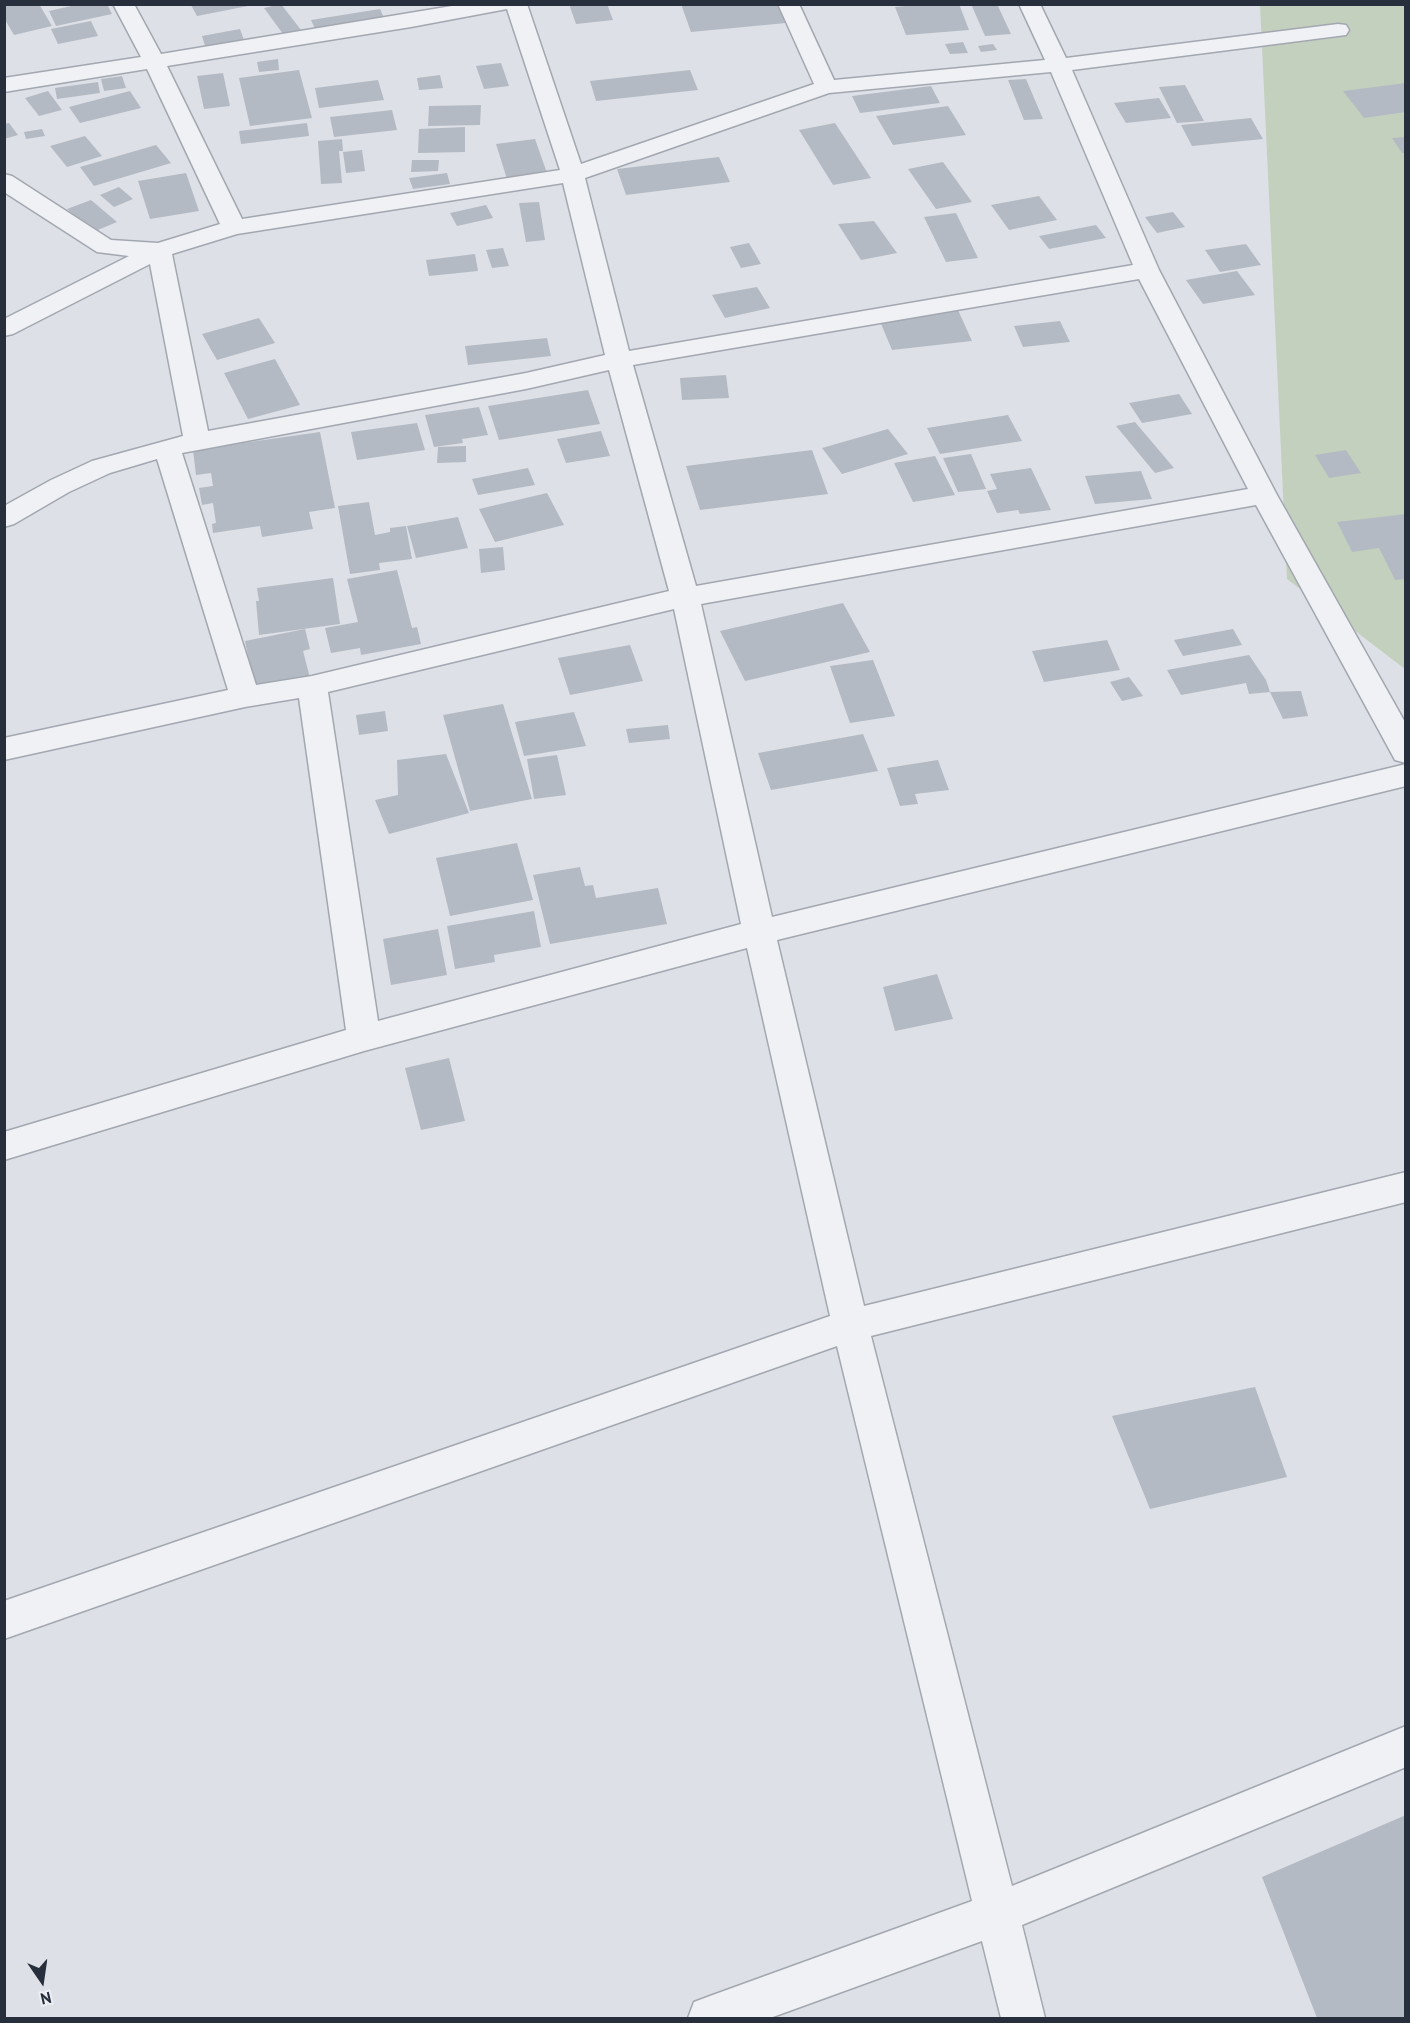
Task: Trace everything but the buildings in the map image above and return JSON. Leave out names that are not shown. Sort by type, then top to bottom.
[{"type":"street","points":[[123,4],[154,61],[234,227]]},
{"type":"street","points":[[4,85],[154,61],[405,13],[500,4]]},
{"type":"street","points":[[516,4],[573,175],[619,360],[685,597],[759,932],[850,1325],[1023,2019]]},
{"type":"street","points":[[788,4],[826,87]]},
{"type":"street","points":[[1029,4],[1059,65],[1147,270],[1264,495],[1406,752]]},
{"type":"street","points":[[4,329],[159,250],[234,227],[573,175],[826,87],[1059,65],[1338,30]]},
{"type":"street","points":[[4,181],[105,247],[159,250]]},
{"type":"street","points":[[159,250],[197,441]]},
{"type":"street","points":[[4,518],[60,486],[101,467],[167,447],[526,381],[619,360],[1147,270]]},
{"type":"street","points":[[167,447],[245,697]]},
{"type":"street","points":[[4,749],[245,697],[312,686],[685,597],[1264,495]]},
{"type":"street","points":[[312,686],[364,1038]]},
{"type":"street","points":[[4,1146],[364,1038],[759,932],[1406,775]]},
{"type":"street","points":[[4,1620],[850,1325],[1406,1187]]},
{"type":"street","points":[[710,2019],[996,1914],[1406,1746]]},
{"type":"green space","points":[[1260,5],[1405,5],[1405,669],[1287,579]]}]
